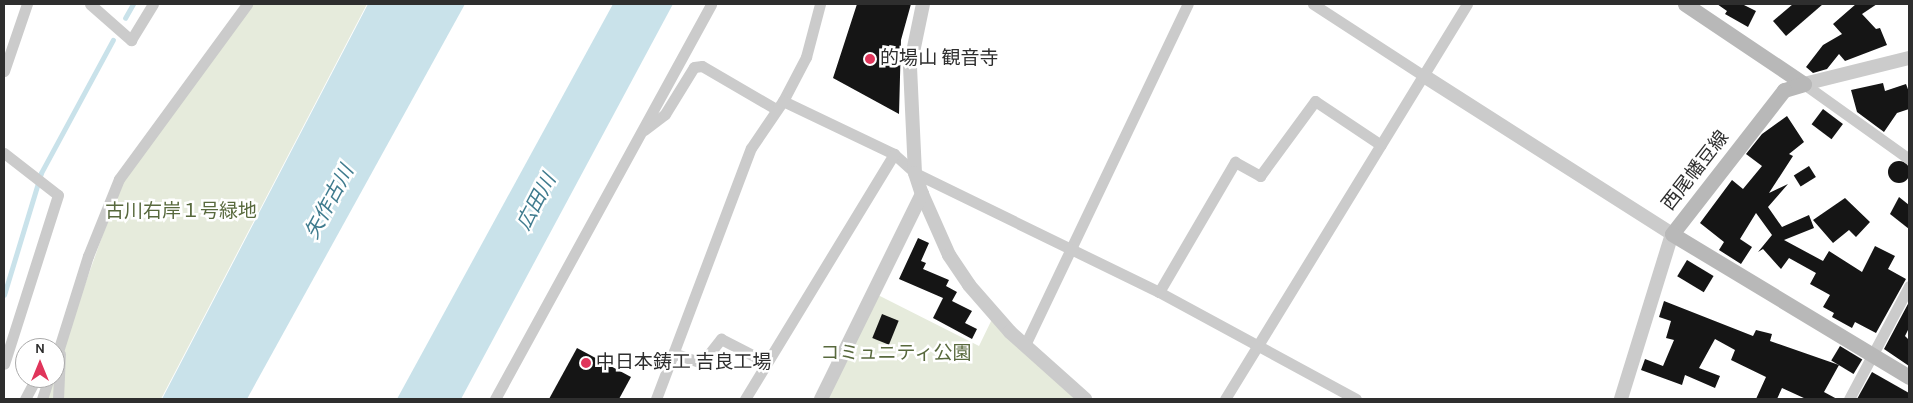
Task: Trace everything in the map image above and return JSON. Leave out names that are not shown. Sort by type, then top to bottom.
[{"type":"main road","points":[[1686,4],[1804,84]]},
{"type":"main road","name":"西尾幡豆線","points":[[1804,84],[1784,90],[1672,234],[1909,377]]},
{"type":"street","points":[[4,72],[27,4]]},
{"type":"street","points":[[90,4],[131,40],[153,4]]},
{"type":"street","points":[[60,338],[88,256],[119,179],[247,4]]},
{"type":"street","points":[[495,399],[711,4]]},
{"type":"street","points":[[656,399],[751,148],[779,105],[806,57],[820,4]]},
{"type":"street","points":[[923,4],[910,66],[915,172],[922,194],[949,255],[994,315],[1024,345],[1085,399]]},
{"type":"street","points":[[1024,345],[1188,4]]},
{"type":"street","points":[[1313,4],[1672,234],[1621,399]]},
{"type":"street","points":[[1225,399],[1467,4]]},
{"type":"street","points":[[1804,84],[1909,58]]},
{"type":"street","points":[[641,133],[665,114],[694,68],[702,66],[779,105],[894,154],[915,172],[1159,292],[1356,399]]},
{"type":"street","points":[[1804,84],[1909,159]]},
{"type":"street","points":[[1159,292],[1235,162],[1260,176],[1315,101],[1381,145]]},
{"type":"street","points":[[4,153],[58,195],[4,364]]},
{"type":"street","points":[[745,399],[894,154]]},
{"type":"street","points":[[821,399],[922,194]]},
{"type":"street","points":[[1849,399],[1909,286]]},
{"type":"street","points":[[673,353],[702,363],[721,339],[766,362]]},
{"type":"green space","name":"古川右岸１号緑地","points":[[252,4],[367,4],[161,399],[44,399],[48,388],[65,388],[65,340],[122,181]]},
{"type":"green space","name":"コミュニティ公園","points":[[872,292],[979,346],[994,315],[1085,399],[826,399]]},
{"type":"water","name":"矢作古川","points":[[368,4],[465,4],[247,399],[162,399]]},
{"type":"water","name":"広田川","points":[[613,4],[673,4],[461,399],[397,399]]},
{"type":"building","name":"的場山 観音寺","points":[[857,4],[911,4],[901,40],[899,114],[833,78]]},
{"type":"building","points":[[1717,4],[1742,4],[1756,11],[1748,27],[1725,14],[1727,11]]},
{"type":"building","points":[[1793,4],[1823,4],[1786,36],[1773,21]]},
{"type":"building","points":[[1856,4],[1877,4],[1862,14],[1876,29],[1880,28],[1887,45],[1845,61],[1839,54],[1827,69],[1813,73],[1806,67],[1823,45],[1842,34],[1833,24]]},
{"type":"building","points":[[1883,83],[1885,91],[1906,84],[1909,92],[1909,109],[1897,113],[1884,132],[1857,112],[1851,90]]},
{"type":"building","points":[[1823,109],[1843,124],[1832,139],[1812,124]]},
{"type":"building","points":[[1787,116],[1804,142],[1789,154],[1793,156],[1769,193],[1788,184],[1768,207],[1782,227],[1809,215],[1814,228],[1784,240],[1823,261],[1829,251],[1862,272],[1875,246],[1895,256],[1888,269],[1906,279],[1876,333],[1855,322],[1852,328],[1832,317],[1834,313],[1823,307],[1830,295],[1810,284],[1816,273],[1789,258],[1781,269],[1763,249],[1758,252],[1772,235],[1756,213],[1740,239],[1752,247],[1741,264],[1719,250],[1724,242],[1700,223],[1732,180],[1743,189],[1762,166],[1746,154],[1762,134]]},
{"type":"building","points":[[1899,161],[1907,164],[1910,172],[1907,180],[1899,183],[1891,180],[1888,172],[1891,164]]},
{"type":"building","points":[[1809,166],[1816,177],[1801,187],[1794,176]]},
{"type":"building","points":[[1899,197],[1909,205],[1909,229],[1890,214]]},
{"type":"building","points":[[1845,198],[1870,222],[1856,237],[1849,230],[1833,243],[1813,220]]},
{"type":"building","points":[[918,238],[929,243],[921,261],[926,263],[923,269],[949,280],[946,286],[957,292],[952,301],[972,311],[965,323],[977,329],[972,339],[933,318],[943,298],[899,279]]},
{"type":"building","points":[[1687,260],[1714,276],[1704,292],[1677,276]]},
{"type":"building","points":[[1664,301],[1753,336],[1756,330],[1772,334],[1770,341],[1839,365],[1824,392],[1837,399],[1806,399],[1782,388],[1777,399],[1756,399],[1766,377],[1731,360],[1735,350],[1715,339],[1699,368],[1720,376],[1715,388],[1685,375],[1682,385],[1641,370],[1645,359],[1663,366],[1674,340],[1666,338],[1671,321],[1659,317]]},
{"type":"building","points":[[1909,302],[1909,328],[1905,336],[1909,340],[1909,366],[1884,349]]},
{"type":"building","points":[[882,314],[899,321],[889,345],[872,338]]},
{"type":"building","points":[[1840,346],[1862,359],[1854,374],[1831,361]]},
{"type":"building","name":"中日本鋳工 吉良工場","points":[[577,348],[631,377],[619,399],[549,399]]},
{"type":"building","points":[[1872,372],[1909,393],[1909,399],[1857,399]]},
{"type":"waterway","points":[[125,18],[133,4]]},
{"type":"waterway","points":[[4,295],[41,173],[113,40]]},
{"type":"place","name":"的場山 観音寺","points":[[870,59]]},
{"type":"place","name":"中日本鋳工 吉良工場","points":[[586,363]]}]
